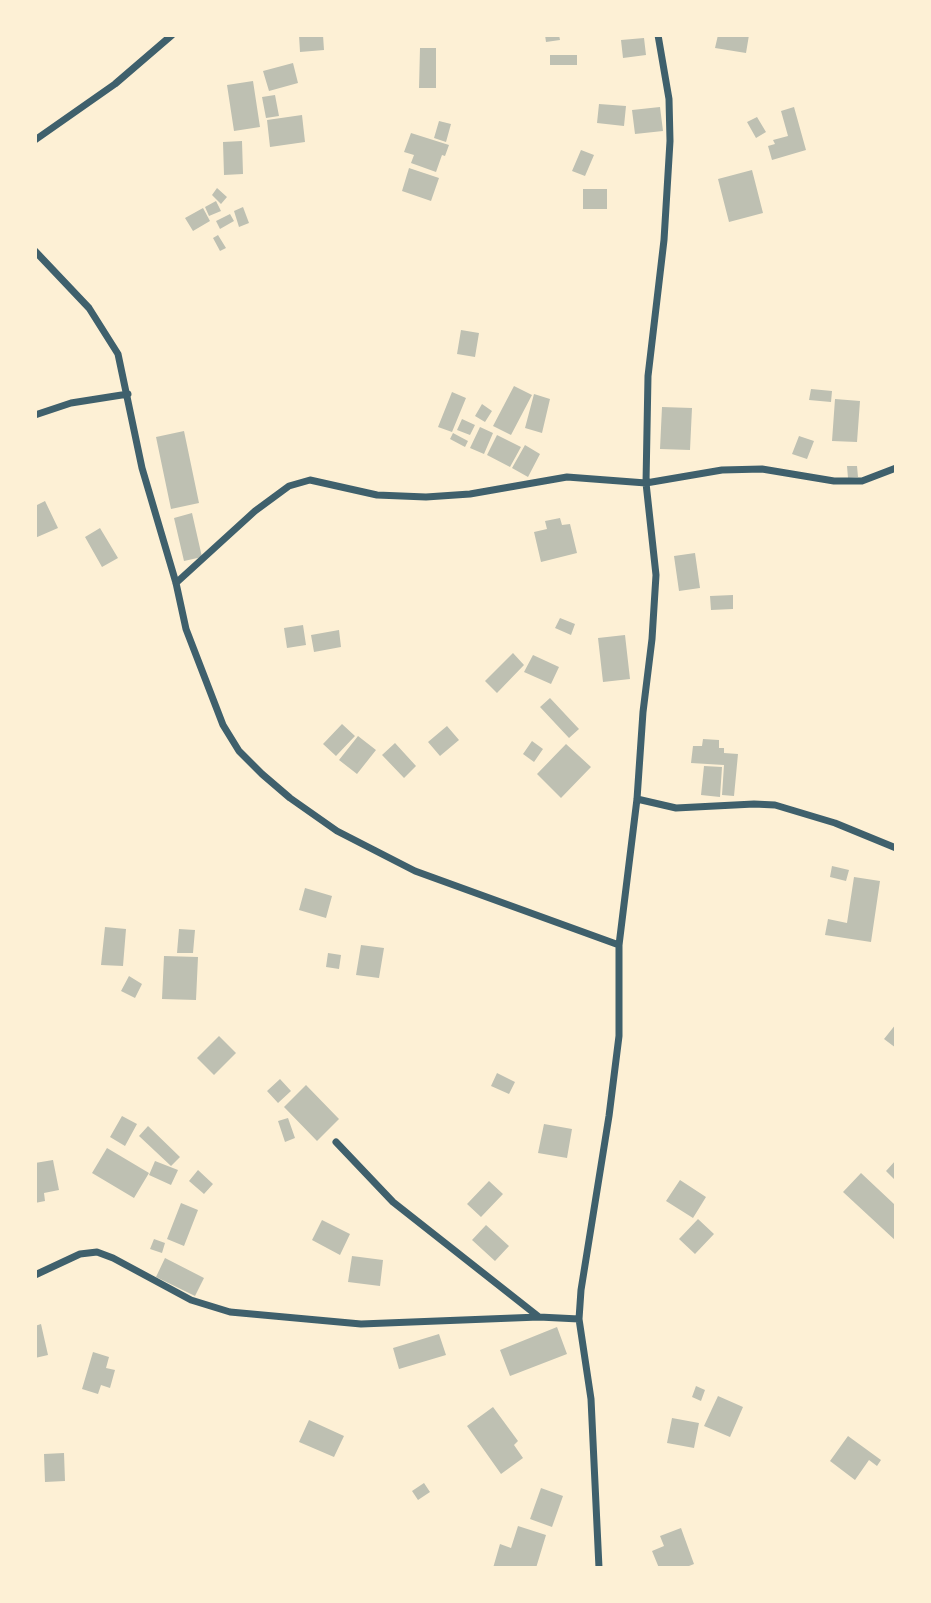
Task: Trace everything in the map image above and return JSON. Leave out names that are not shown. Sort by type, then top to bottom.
[{"type":"street","points":[[35,140],[115,83],[172,35]]},
{"type":"street","points":[[599,1568],[591,1399],[579,1319],[580,1290],[609,1116],[619,1036],[619,945],[637,799],[656,575],[646,483],[648,376],[664,240],[670,141],[669,99],[658,35]]},
{"type":"street","points":[[35,251],[89,308],[118,354],[142,468],[176,583],[186,629],[223,725],[239,751],[290,798],[337,831],[415,870],[619,945]]},
{"type":"street","points":[[35,415],[71,403],[128,394]]},
{"type":"street","points":[[176,583],[255,511],[289,486],[310,480],[377,495],[426,497],[470,494],[567,477],[646,483],[722,470],[762,469],[834,481],[862,481],[896,468]]},
{"type":"street","points":[[637,799],[676,808],[754,804],[775,806],[835,822],[896,848]]},
{"type":"street","points":[[336,1142],[393,1202],[540,1317]]},
{"type":"street","points":[[35,1275],[80,1254],[97,1252],[191,1300],[230,1312],[361,1324],[540,1317],[579,1319]]},
{"type":"building","points":[[299,35],[323,35],[324,50],[300,52]]},
{"type":"building","points":[[545,35],[559,35],[560,40],[546,42]]},
{"type":"building","points":[[718,35],[749,35],[746,53],[715,48]]},
{"type":"building","points":[[644,38],[646,55],[623,58],[621,40]]},
{"type":"building","points":[[420,48],[436,48],[436,88],[419,88]]},
{"type":"building","points":[[550,55],[577,55],[577,65],[550,65]]},
{"type":"building","points":[[293,63],[298,83],[269,91],[263,71]]},
{"type":"building","points":[[253,81],[260,127],[234,131],[227,85]]},
{"type":"building","points":[[275,95],[279,116],[266,118],[262,97]]},
{"type":"building","points":[[599,104],[626,106],[624,126],[597,123]]},
{"type":"building","points":[[660,107],[663,131],[635,134],[632,110]]},
{"type":"building","points":[[794,107],[806,150],[772,160],[768,146],[775,144],[773,140],[788,136],[781,111]]},
{"type":"building","points":[[302,115],[305,142],[270,147],[267,120]]},
{"type":"building","points":[[757,117],[766,132],[756,138],[747,122]]},
{"type":"building","points":[[439,121],[451,124],[446,142],[434,138]]},
{"type":"building","points":[[411,133],[449,145],[436,172],[411,163],[414,155],[404,152]]},
{"type":"building","points":[[242,141],[243,174],[224,175],[223,142]]},
{"type":"building","points":[[581,150],[594,155],[585,176],[572,171]]},
{"type":"building","points":[[409,168],[439,178],[431,201],[402,191]]},
{"type":"building","points":[[752,170],[763,213],[729,222],[718,179]]},
{"type":"building","points":[[217,188],[227,197],[221,204],[212,195]]},
{"type":"building","points":[[583,189],[607,189],[607,209],[583,209]]},
{"type":"building","points":[[216,201],[221,211],[209,216],[205,207]]},
{"type":"building","points":[[243,207],[249,223],[239,227],[234,211]]},
{"type":"building","points":[[203,208],[210,221],[193,231],[185,218]]},
{"type":"building","points":[[230,214],[234,221],[220,229],[216,221]]},
{"type":"building","points":[[218,235],[226,248],[220,251],[213,238]]},
{"type":"building","points":[[461,330],[479,333],[475,357],[457,354]]},
{"type":"building","points":[[514,386],[532,395],[511,435],[493,426]]},
{"type":"building","points":[[811,389],[832,391],[831,402],[809,400]]},
{"type":"building","points":[[452,392],[466,398],[452,432],[438,427]]},
{"type":"building","points":[[534,394],[550,399],[542,433],[525,428]]},
{"type":"building","points":[[835,399],[860,401],[857,442],[832,441]]},
{"type":"building","points":[[482,404],[492,411],[485,422],[475,416]]},
{"type":"building","points":[[662,407],[692,408],[690,450],[660,449]]},
{"type":"building","points":[[462,419],[475,425],[470,435],[457,430]]},
{"type":"building","points":[[480,427],[493,433],[484,454],[470,448]]},
{"type":"building","points":[[184,431],[199,503],[171,509],[156,437]]},
{"type":"building","points":[[453,433],[468,441],[465,447],[450,439]]},
{"type":"building","points":[[497,435],[521,447],[510,467],[487,455]]},
{"type":"building","points":[[799,436],[814,441],[807,459],[792,454]]},
{"type":"building","points":[[525,445],[540,454],[528,477],[512,468]]},
{"type":"building","points":[[847,466],[857,466],[858,477],[848,478]]},
{"type":"building","points":[[45,501],[58,528],[35,538],[35,506]]},
{"type":"building","points":[[192,513],[202,557],[184,561],[174,518]]},
{"type":"building","points":[[560,518],[562,525],[570,524],[577,553],[541,562],[534,532],[547,529],[545,521]]},
{"type":"building","points":[[100,528],[118,558],[102,567],[85,537]]},
{"type":"building","points":[[695,553],[700,588],[679,591],[674,556]]},
{"type":"building","points":[[733,595],[733,609],[711,610],[710,596]]},
{"type":"building","points":[[560,618],[575,624],[571,635],[555,628]]},
{"type":"building","points":[[303,625],[306,645],[287,648],[284,628]]},
{"type":"building","points":[[339,630],[341,647],[314,652],[311,635]]},
{"type":"building","points":[[625,635],[630,679],[603,682],[598,638]]},
{"type":"building","points":[[513,653],[524,665],[497,693],[485,681]]},
{"type":"building","points":[[533,655],[559,667],[551,684],[524,672]]},
{"type":"building","points":[[550,698],[579,729],[569,738],[540,707]]},
{"type":"building","points":[[342,724],[355,736],[336,756],[323,744]]},
{"type":"building","points":[[447,726],[459,740],[440,756],[428,742]]},
{"type":"building","points":[[358,736],[376,750],[357,774],[339,760]]},
{"type":"building","points":[[703,739],[719,740],[719,748],[724,748],[724,753],[738,754],[734,796],[722,795],[724,765],[691,763],[693,746],[702,746]]},
{"type":"building","points":[[532,741],[543,749],[534,762],[523,754]]},
{"type":"building","points":[[395,743],[416,766],[404,778],[382,755]]},
{"type":"building","points":[[566,744],[591,767],[561,798],[537,774]]},
{"type":"building","points":[[704,766],[722,767],[720,797],[701,795]]},
{"type":"building","points":[[832,866],[849,870],[846,881],[830,877]]},
{"type":"building","points":[[854,877],[880,881],[871,942],[825,935],[828,919],[847,923]]},
{"type":"building","points":[[305,888],[332,896],[326,918],[299,910]]},
{"type":"building","points":[[105,927],[126,929],[123,966],[101,965]]},
{"type":"building","points":[[179,929],[195,930],[193,953],[177,953]]},
{"type":"building","points":[[361,945],[384,948],[379,978],[356,975]]},
{"type":"building","points":[[328,953],[341,955],[339,969],[326,967]]},
{"type":"building","points":[[164,956],[198,957],[196,1000],[162,999]]},
{"type":"building","points":[[129,976],[142,984],[135,998],[121,991]]},
{"type":"building","points":[[896,1024],[896,1048],[884,1039]]},
{"type":"building","points":[[219,1036],[236,1053],[214,1075],[197,1058]]},
{"type":"building","points":[[497,1073],[515,1082],[509,1094],[491,1086]]},
{"type":"building","points":[[280,1079],[291,1091],[278,1103],[267,1091]]},
{"type":"building","points":[[306,1085],[339,1119],[317,1141],[284,1107]]},
{"type":"building","points":[[122,1116],[137,1124],[125,1146],[110,1137]]},
{"type":"building","points":[[288,1118],[295,1138],[285,1142],[278,1121]]},
{"type":"building","points":[[544,1124],[572,1129],[567,1158],[538,1153]]},
{"type":"building","points":[[148,1126],[180,1157],[171,1166],[139,1136]]},
{"type":"building","points":[[107,1148],[149,1173],[134,1198],[92,1173]]},
{"type":"building","points":[[53,1160],[59,1190],[44,1193],[45,1201],[35,1203],[35,1163]]},
{"type":"building","points":[[896,1160],[896,1181],[886,1171]]},
{"type":"building","points":[[155,1161],[178,1170],[171,1185],[149,1175]]},
{"type":"building","points":[[198,1170],[213,1184],[204,1194],[189,1181]]},
{"type":"building","points":[[861,1173],[894,1204],[896,1201],[896,1241],[843,1192]]},
{"type":"building","points":[[680,1180],[706,1197],[693,1218],[666,1201]]},
{"type":"building","points":[[489,1181],[503,1194],[481,1217],[467,1204]]},
{"type":"building","points":[[181,1203],[198,1210],[184,1246],[167,1239]]},
{"type":"building","points":[[698,1219],[714,1234],[695,1254],[679,1239]]},
{"type":"building","points":[[322,1220],[350,1234],[340,1255],[312,1240]]},
{"type":"building","points":[[486,1225],[509,1246],[495,1261],[472,1240]]},
{"type":"building","points":[[154,1239],[165,1243],[162,1253],[150,1249]]},
{"type":"building","points":[[352,1256],[383,1260],[380,1286],[348,1282]]},
{"type":"building","points":[[165,1258],[204,1278],[195,1296],[156,1277]]},
{"type":"building","points":[[41,1324],[48,1355],[35,1358],[35,1326]]},
{"type":"building","points":[[557,1327],[567,1354],[510,1376],[500,1350]]},
{"type":"building","points":[[439,1334],[446,1355],[399,1369],[393,1348]]},
{"type":"building","points":[[93,1352],[109,1357],[106,1368],[115,1370],[110,1388],[101,1385],[98,1394],[82,1389]]},
{"type":"building","points":[[696,1386],[705,1390],[701,1401],[692,1397]]},
{"type":"building","points":[[718,1396],[743,1407],[730,1437],[704,1426]]},
{"type":"building","points":[[493,1407],[518,1441],[514,1445],[523,1458],[501,1474],[467,1426]]},
{"type":"building","points":[[672,1418],[699,1423],[694,1448],[667,1443]]},
{"type":"building","points":[[309,1420],[344,1436],[334,1457],[299,1442]]},
{"type":"building","points":[[848,1436],[881,1460],[877,1466],[869,1460],[855,1480],[830,1461]]},
{"type":"building","points":[[64,1453],[65,1481],[45,1482],[44,1454]]},
{"type":"building","points":[[424,1483],[430,1492],[418,1500],[412,1491]]},
{"type":"building","points":[[541,1488],[563,1496],[552,1527],[530,1519]]},
{"type":"building","points":[[518,1526],[546,1535],[536,1568],[493,1568],[500,1544],[511,1548]]},
{"type":"building","points":[[681,1528],[694,1564],[684,1568],[659,1568],[652,1551],[664,1546],[660,1536]]}]
